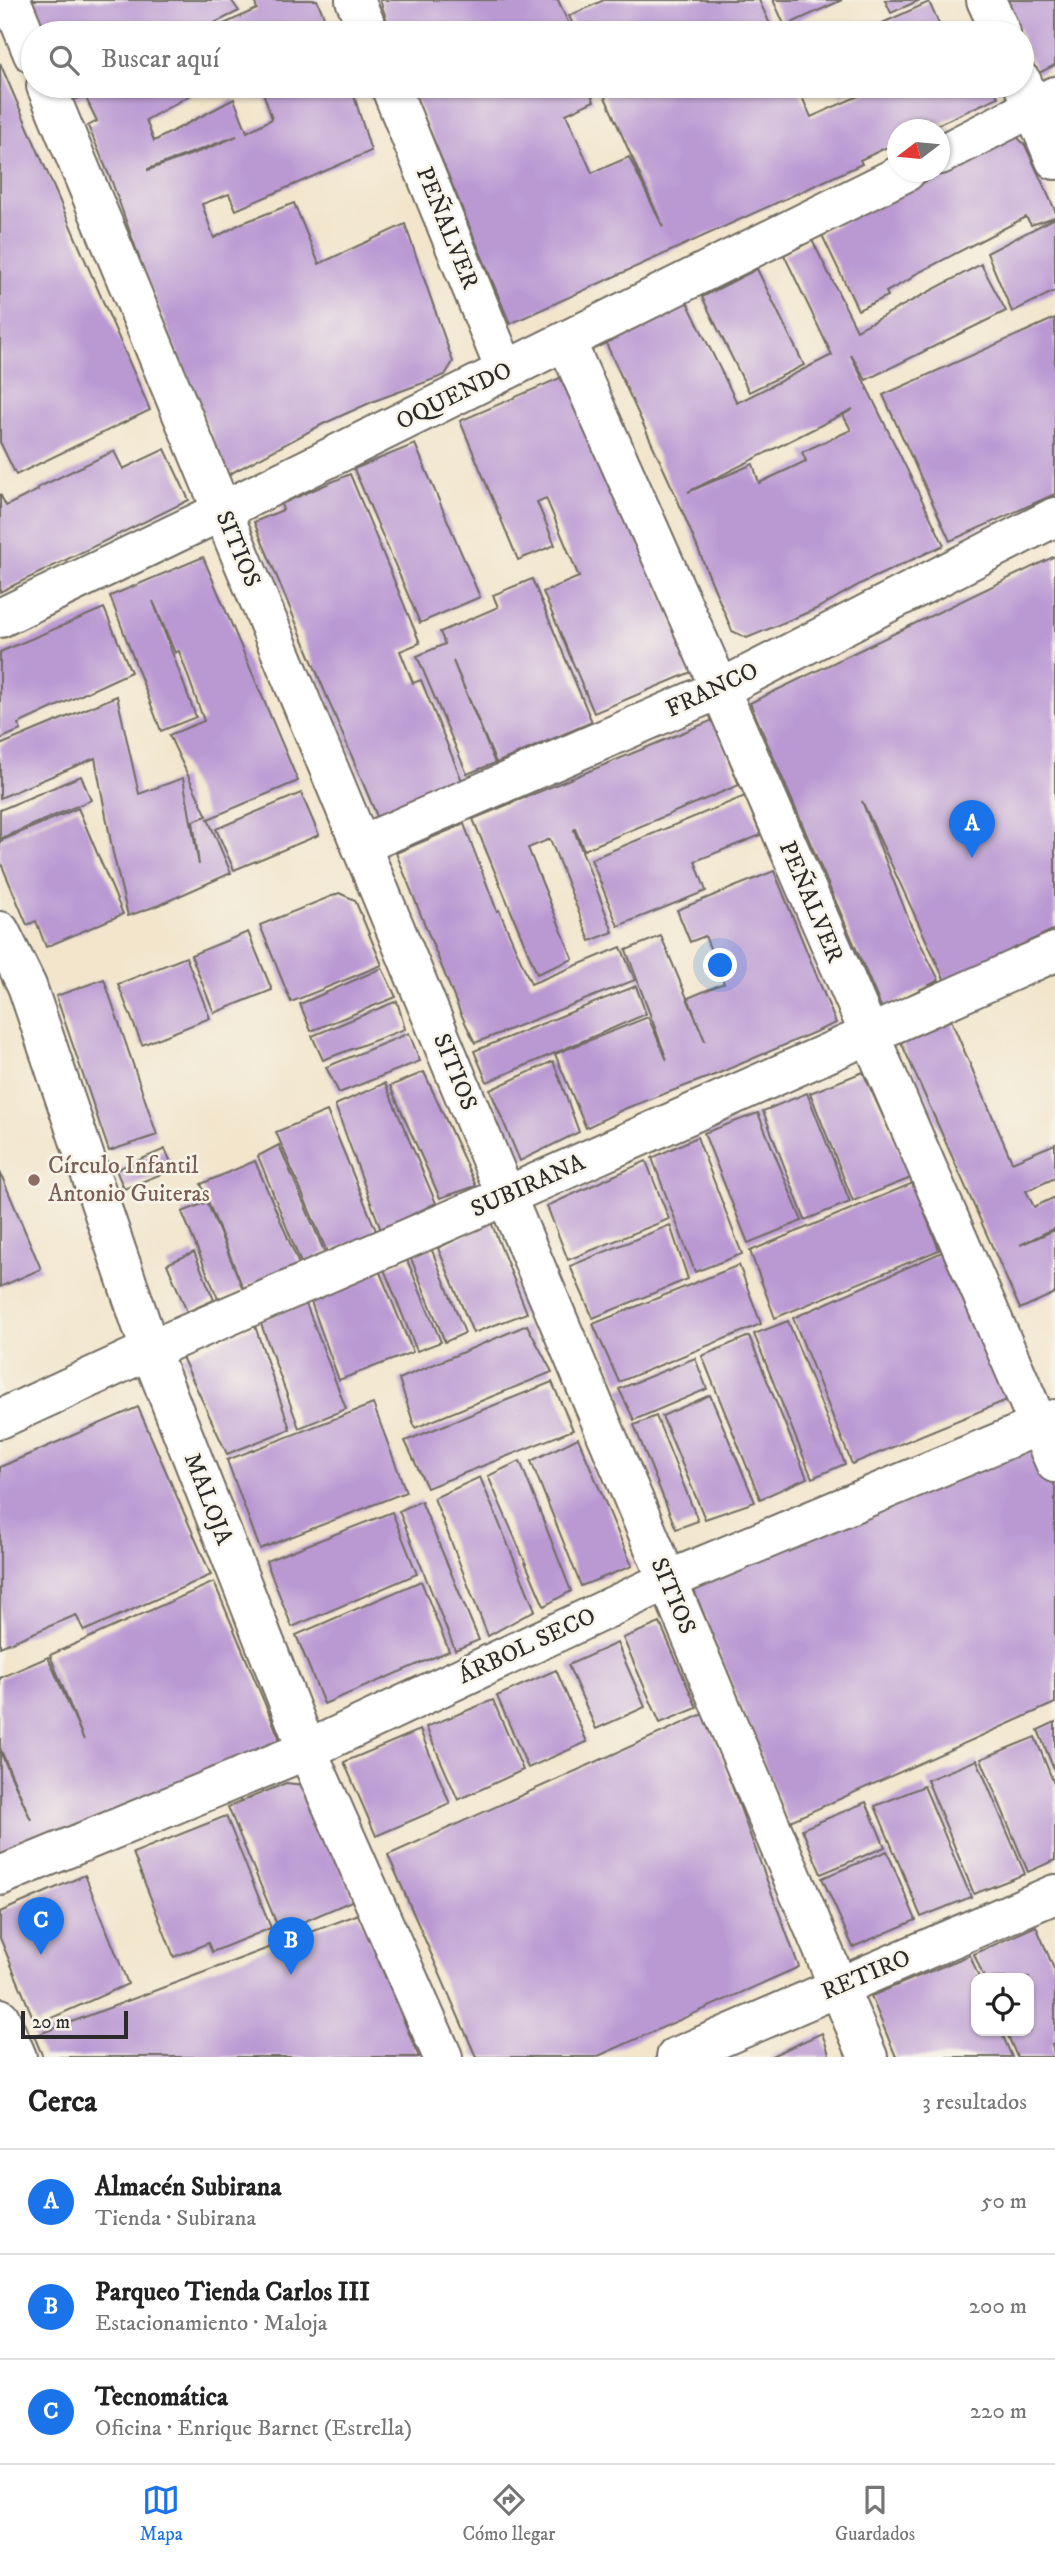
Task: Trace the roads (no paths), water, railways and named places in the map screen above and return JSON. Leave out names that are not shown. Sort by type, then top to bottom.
[{"type":"street","points":[[11,0],[21,25]]},
{"type":"street","points":[[355,0],[364,21]]},
{"type":"street","points":[[986,0],[996,21]]},
{"type":"street","points":[[1037,96],[1055,160]]},
{"type":"street","name":"SITIOS","points":[[52,98],[666,1581],[868,2057]]},
{"type":"street","name":"PEÑALVER","points":[[395,98],[505,370]]},
{"type":"street","points":[[950,149],[1034,98]]},
{"type":"street","name":"OQUENDO","points":[[0,618],[222,512],[887,181]]},
{"type":"street","name":"PEÑALVER","points":[[566,341],[720,689],[869,1037],[1047,1422],[1055,1463]]},
{"type":"street","name":"FRANCO","points":[[361,845],[720,689],[1055,517]]},
{"type":"street","name":"MALOJA","points":[[0,931],[13,992],[307,1750],[443,2057]]},
{"type":"street","name":"SUBIRANA","points":[[0,1419],[150,1350],[869,1037],[1055,952]]},
{"type":"street","name":"ÁRBOL SECO","points":[[0,1877],[307,1750],[666,1581],[1047,1422]]},
{"type":"street","name":"RETIRO","points":[[676,2057],[1055,1894]]},
{"type":"street","points":[[0,2018],[17,2057]]},
{"type":"place","name":"Almacén Subirana","points":[[972,858]]},
{"type":"place","name":"Círculo Infantil Antonio Guiteras","points":[[34,1180]]},
{"type":"place","name":"Tecnomática","points":[[41,1955]]},
{"type":"place","name":"Parqueo Tienda Carlos III","points":[[291,1975]]}]
